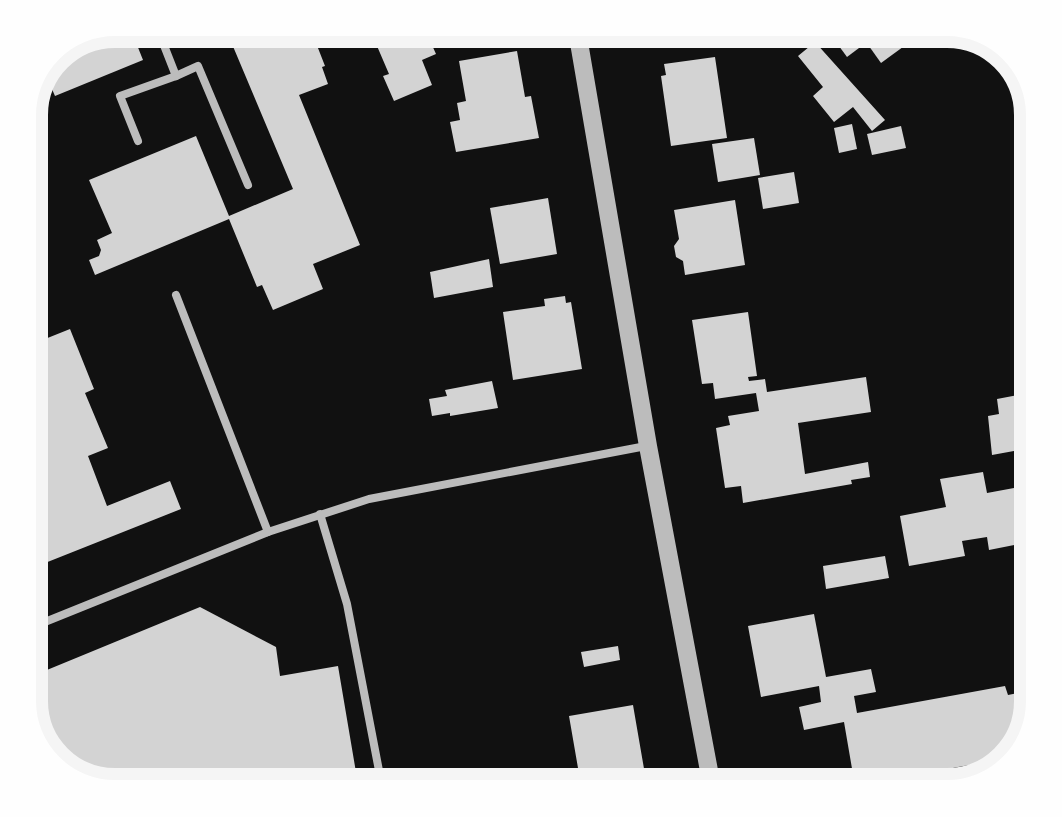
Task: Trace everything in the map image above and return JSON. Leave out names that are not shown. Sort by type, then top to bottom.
[{"type":"street","points":[[579,42],[710,774]]},
{"type":"lane","points":[[163,43],[176,76]]},
{"type":"lane","points":[[138,141],[120,96],[198,66],[248,186]]},
{"type":"lane","points":[[176,295],[268,532]]},
{"type":"lane","points":[[43,623],[268,532],[369,499],[648,446]]},
{"type":"lane","points":[[320,514],[347,604],[380,774]]},
{"type":"building","points":[[815,42],[885,120],[872,131],[853,107],[834,122],[813,96],[823,87],[798,56]]},
{"type":"building","points":[[836,42],[861,42],[863,45],[847,57]]},
{"type":"building","points":[[866,42],[910,42],[881,63]]},
{"type":"building","points":[[106,43],[136,43],[143,60],[55,96],[50,83],[79,52]]},
{"type":"building","points":[[232,43],[316,43],[328,84],[299,95],[360,245],[313,264],[323,289],[273,310],[262,285],[257,287],[229,219],[95,275],[89,260],[99,256],[97,240],[112,233],[89,180],[196,136],[229,216],[293,189]]},
{"type":"building","points":[[376,43],[431,43],[436,54],[422,60],[432,85],[394,101],[383,76],[389,74]]},
{"type":"building","points":[[517,51],[525,97],[531,96],[539,138],[456,152],[450,122],[460,120],[457,103],[466,101],[459,61]]},
{"type":"building","points":[[715,57],[727,138],[671,146],[661,76],[666,75],[664,64]]},
{"type":"building","points":[[852,124],[857,149],[839,153],[834,128]]},
{"type":"building","points":[[901,126],[906,148],[872,155],[867,134]]},
{"type":"building","points":[[754,138],[760,175],[718,182],[712,144]]},
{"type":"building","points":[[794,172],[799,203],[763,209],[758,178]]},
{"type":"building","points":[[548,198],[557,254],[500,264],[490,208]]},
{"type":"building","points":[[735,200],[745,265],[685,275],[683,261],[676,257],[674,246],[679,239],[674,210]]},
{"type":"building","points":[[489,259],[493,287],[434,298],[430,272]]},
{"type":"building","points":[[565,296],[566,303],[571,302],[582,369],[513,380],[503,312],[545,306],[544,299]]},
{"type":"building","points":[[748,312],[757,376],[748,377],[749,381],[765,379],[767,392],[866,377],[871,412],[798,423],[805,474],[868,462],[870,477],[851,480],[852,484],[743,503],[741,486],[725,488],[716,428],[730,425],[728,416],[759,411],[756,393],[715,399],[713,383],[702,384],[692,320]]},
{"type":"building","points":[[70,329],[94,389],[85,393],[108,448],[88,456],[107,506],[170,481],[181,509],[43,564],[43,340]]},
{"type":"building","points":[[492,381],[498,408],[432,416],[429,399],[447,396],[445,390]]},
{"type":"building","points":[[1018,395],[1019,450],[992,455],[988,416],[999,414],[997,399]]},
{"type":"building","points":[[983,472],[987,493],[1019,487],[1019,544],[989,550],[987,537],[962,541],[965,556],[909,566],[900,516],[946,507],[940,479]]},
{"type":"building","points":[[885,556],[889,578],[826,589],[823,566]]},
{"type":"building","points":[[200,607],[276,647],[280,676],[338,666],[356,774],[92,771],[71,759],[52,738],[43,706],[43,672]]},
{"type":"building","points":[[814,614],[826,677],[871,669],[876,692],[854,696],[857,713],[1005,686],[1008,695],[1019,693],[1016,725],[1004,746],[987,762],[920,774],[853,774],[844,722],[804,730],[799,707],[821,702],[819,686],[761,697],[748,626]]},
{"type":"building","points":[[618,646],[620,660],[584,667],[581,652]]},
{"type":"building","points":[[633,705],[645,774],[572,774],[571,768],[578,768],[569,716]]}]
